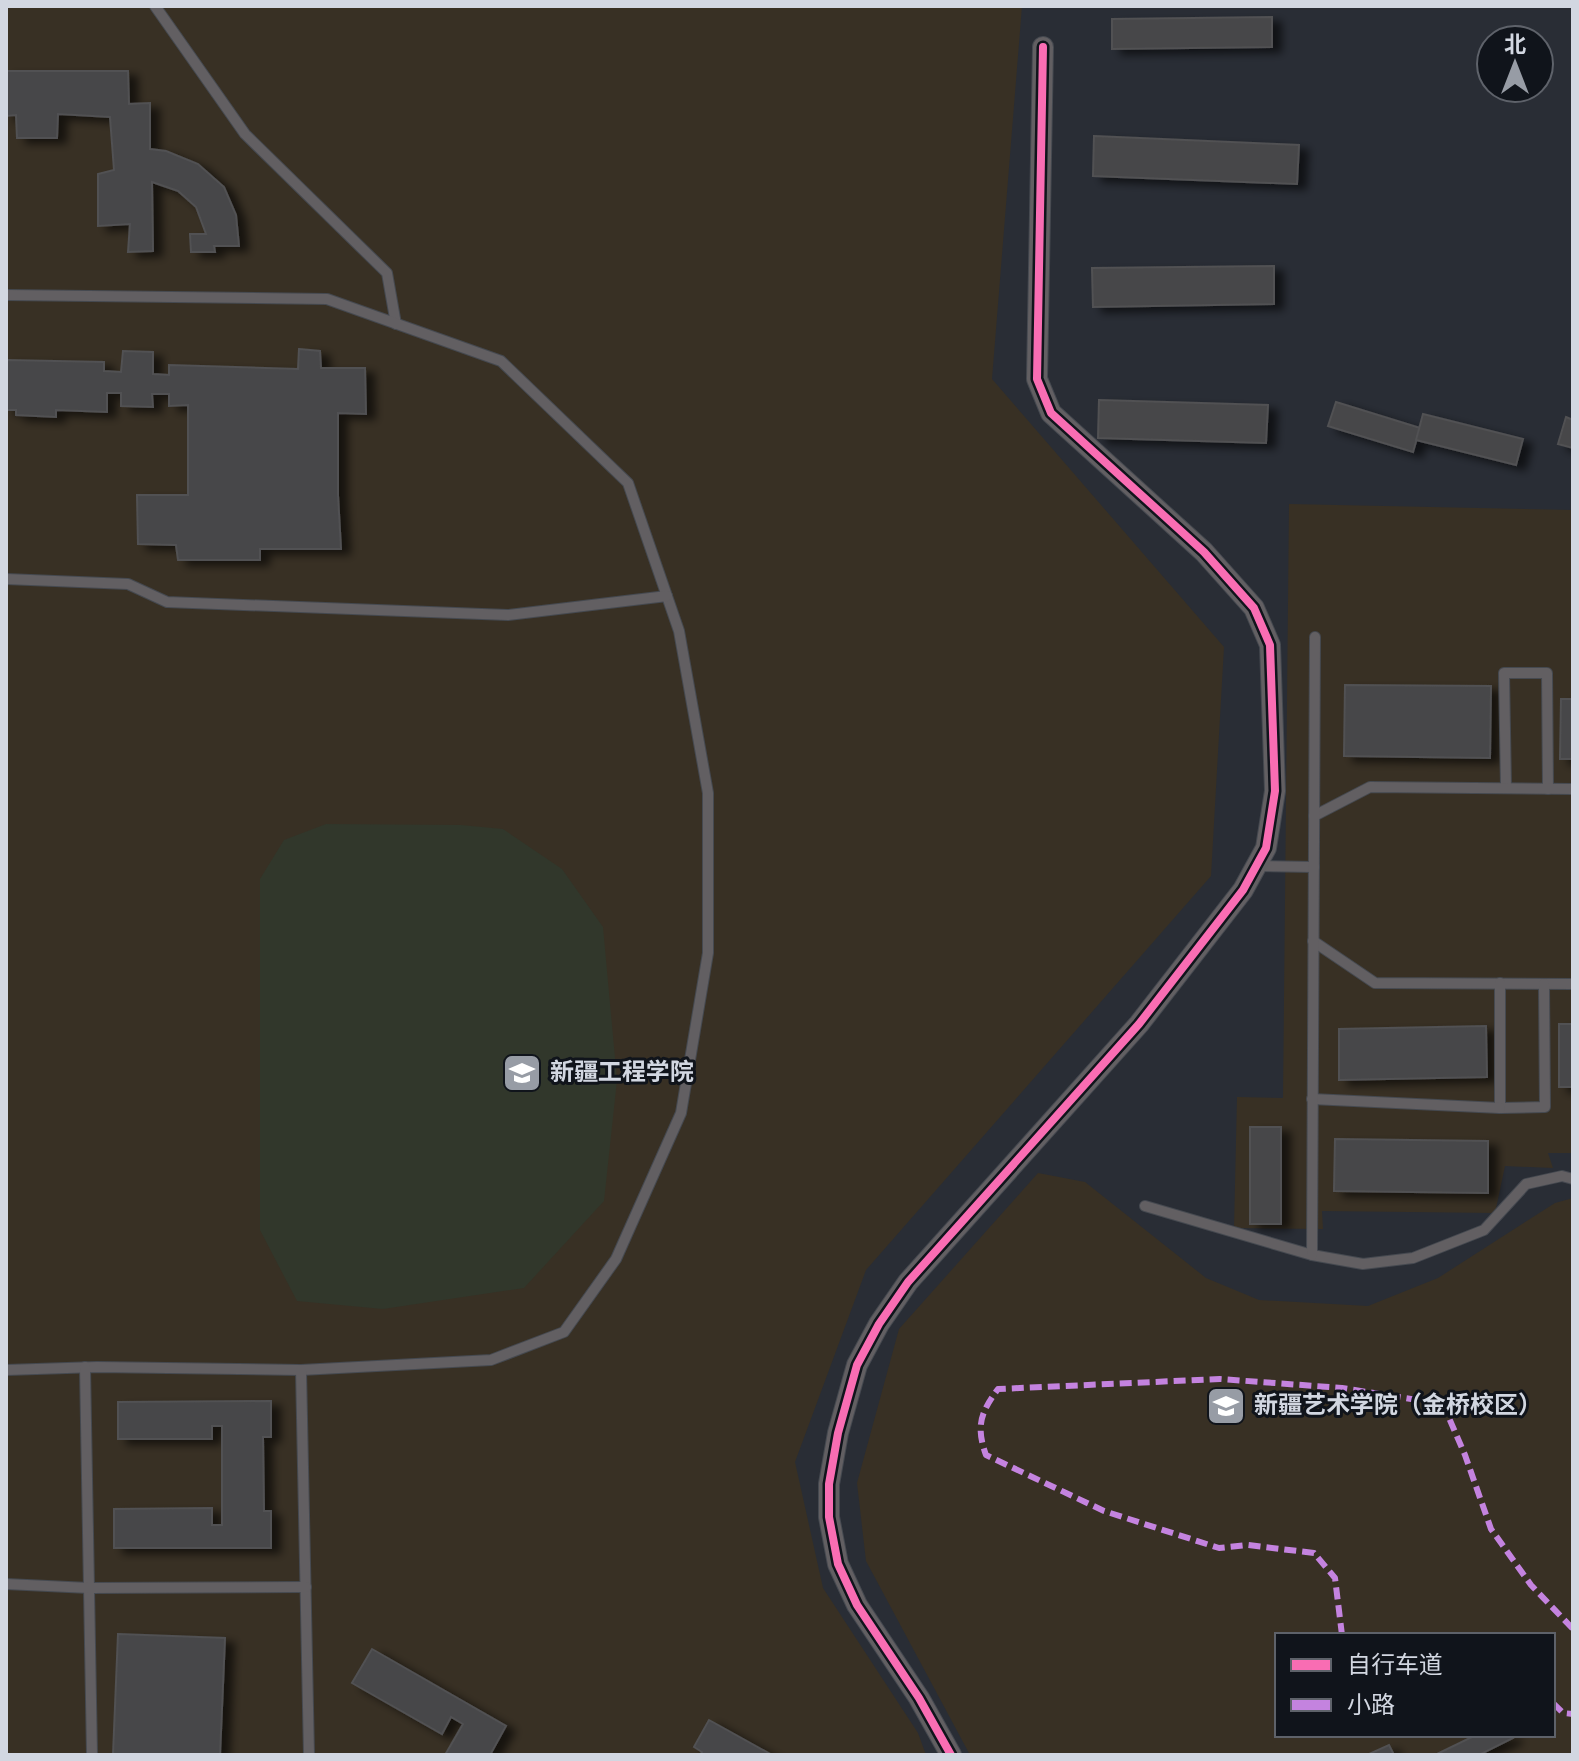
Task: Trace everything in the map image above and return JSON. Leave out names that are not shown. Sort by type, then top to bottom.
[{"type":"street","points":[[951,1755],[919,1698],[857,1605],[838,1564],[829,1517],[829,1484],[838,1433],[857,1365],[879,1324],[908,1282],[1139,1024],[1243,890],[1266,848],[1275,791],[1270,645],[1254,608],[1204,552],[1051,413],[1037,379],[1043,47]]},
{"type":"lane","points":[[155,6],[245,134],[387,273],[396,324]]},
{"type":"lane","points":[[6,295],[327,299],[501,361],[628,483],[679,631],[708,793],[708,953],[681,1113],[616,1259],[564,1332],[491,1360],[301,1370],[97,1367],[6,1370]]},
{"type":"lane","points":[[6,579],[128,584],[167,602],[508,615],[667,596]]},
{"type":"lane","points":[[1312,1255],[1315,637]]},
{"type":"lane","points":[[1506,788],[1504,673],[1547,673],[1548,789]]},
{"type":"lane","points":[[1314,816],[1370,787],[1573,789]]},
{"type":"lane","points":[[1257,866],[1314,867]]},
{"type":"lane","points":[[1313,941],[1375,983],[1573,984]]},
{"type":"lane","points":[[1500,983],[1500,1108]]},
{"type":"lane","points":[[1312,1099],[1500,1108],[1545,1107],[1544,984]]},
{"type":"lane","points":[[1145,1206],[1312,1255],[1363,1264],[1413,1258],[1484,1230],[1526,1184],[1562,1176],[1573,1179]]},
{"type":"lane","points":[[85,1367],[92,1755]]},
{"type":"lane","points":[[301,1370],[309,1755]]},
{"type":"lane","points":[[6,1584],[89,1588],[306,1587]]},
{"type":"shaded area","name":"新疆工程学院","points":[[6,6],[1022,6],[992,379],[1224,647],[1211,876],[866,1270],[795,1462],[823,1588],[918,1733],[926,1755],[6,1755]]},
{"type":"shaded area","points":[[1289,504],[1573,510],[1573,1153],[1548,1153],[1553,1168],[1505,1166],[1495,1213],[1322,1211],[1323,1229],[1234,1228],[1237,1097],[1283,1098]]},
{"type":"shaded area","name":"新疆艺术学院（金桥校区）","points":[[1038,1173],[1085,1182],[1206,1278],[1259,1300],[1368,1306],[1438,1278],[1555,1203],[1573,1198],[1573,1755],[970,1755],[866,1561],[857,1483],[899,1329]]},
{"type":"green space","points":[[326,824],[461,825],[503,829],[562,869],[603,927],[617,1080],[604,1201],[524,1288],[383,1309],[297,1301],[260,1230],[260,879],[284,840]]},
{"type":"building","points":[[1272,17],[1272,47],[1112,49],[1112,19]]},
{"type":"building","points":[[6,71],[128,71],[129,104],[150,103],[150,149],[166,151],[198,164],[224,187],[236,215],[239,246],[214,246],[215,252],[191,252],[190,234],[206,234],[196,207],[178,191],[152,182],[153,251],[128,252],[130,224],[98,226],[98,174],[114,170],[110,117],[58,114],[57,138],[17,138],[16,115],[6,116]]},
{"type":"building","points":[[1094,136],[1299,145],[1297,184],[1093,176]]},
{"type":"building","points":[[1274,266],[1274,304],[1093,307],[1092,268]]},
{"type":"building","points":[[299,349],[320,351],[321,368],[365,368],[366,414],[338,413],[341,549],[260,549],[260,560],[178,560],[176,545],[138,544],[137,495],[188,495],[188,405],[169,406],[169,394],[152,394],[153,407],[121,406],[121,393],[107,393],[107,412],[56,410],[56,417],[16,415],[16,410],[6,410],[6,360],[104,362],[104,371],[121,372],[123,351],[153,352],[153,374],[169,375],[169,365],[298,369]]},
{"type":"building","points":[[1099,400],[1268,405],[1266,443],[1098,438]]},
{"type":"building","points":[[1336,402],[1420,428],[1413,452],[1328,426]]},
{"type":"building","points":[[1423,414],[1523,439],[1516,465],[1416,440]]},
{"type":"building","points":[[1566,417],[1573,420],[1573,448],[1558,444]]},
{"type":"building","points":[[1345,685],[1491,686],[1490,758],[1344,756]]},
{"type":"building","points":[[1561,699],[1573,699],[1573,759],[1560,759]]},
{"type":"building","points":[[1559,1024],[1573,1024],[1573,1087],[1559,1087]]},
{"type":"building","points":[[1486,1026],[1487,1077],[1339,1080],[1339,1029]]},
{"type":"building","points":[[1250,1127],[1281,1127],[1281,1224],[1250,1224]]},
{"type":"building","points":[[1335,1139],[1488,1141],[1488,1193],[1334,1191]]},
{"type":"building","points":[[271,1401],[271,1437],[263,1437],[264,1511],[271,1511],[271,1548],[114,1548],[114,1509],[212,1508],[212,1525],[222,1525],[222,1426],[212,1426],[212,1439],[118,1439],[118,1402]]},
{"type":"building","points":[[118,1634],[225,1638],[220,1755],[113,1755]]},
{"type":"building","points":[[372,1649],[506,1726],[490,1755],[445,1755],[463,1724],[451,1717],[442,1734],[352,1683]]},
{"type":"building","points":[[709,1720],[772,1755],[700,1755],[702,1752],[694,1747]]},
{"type":"building","points":[[1472,1737],[1513,1738],[1479,1755],[1435,1755]]},
{"type":"building","points":[[1389,1745],[1394,1755],[1367,1755]]},
{"type":"marked path","points":[[1342,1633],[1335,1578],[1314,1553],[1248,1545],[1219,1548],[1104,1511],[986,1455],[981,1436],[982,1420],[998,1389],[1220,1379],[1342,1388],[1443,1404],[1491,1529],[1531,1585],[1573,1629]]},
{"type":"marked path","points":[[1555,1705],[1563,1713],[1573,1714]]},
{"type":"cycle path","points":[[951,1755],[919,1698],[857,1605],[838,1564],[829,1517],[829,1484],[838,1433],[857,1365],[879,1324],[908,1282],[1139,1024],[1243,890],[1266,848],[1275,791],[1270,645],[1254,608],[1204,552],[1051,413],[1037,379],[1043,47]]},
{"type":"place","name":"新疆工程学院","points":[[522,1073]]},
{"type":"place","name":"新疆艺术学院（金桥校区）","points":[[1226,1406]]}]
